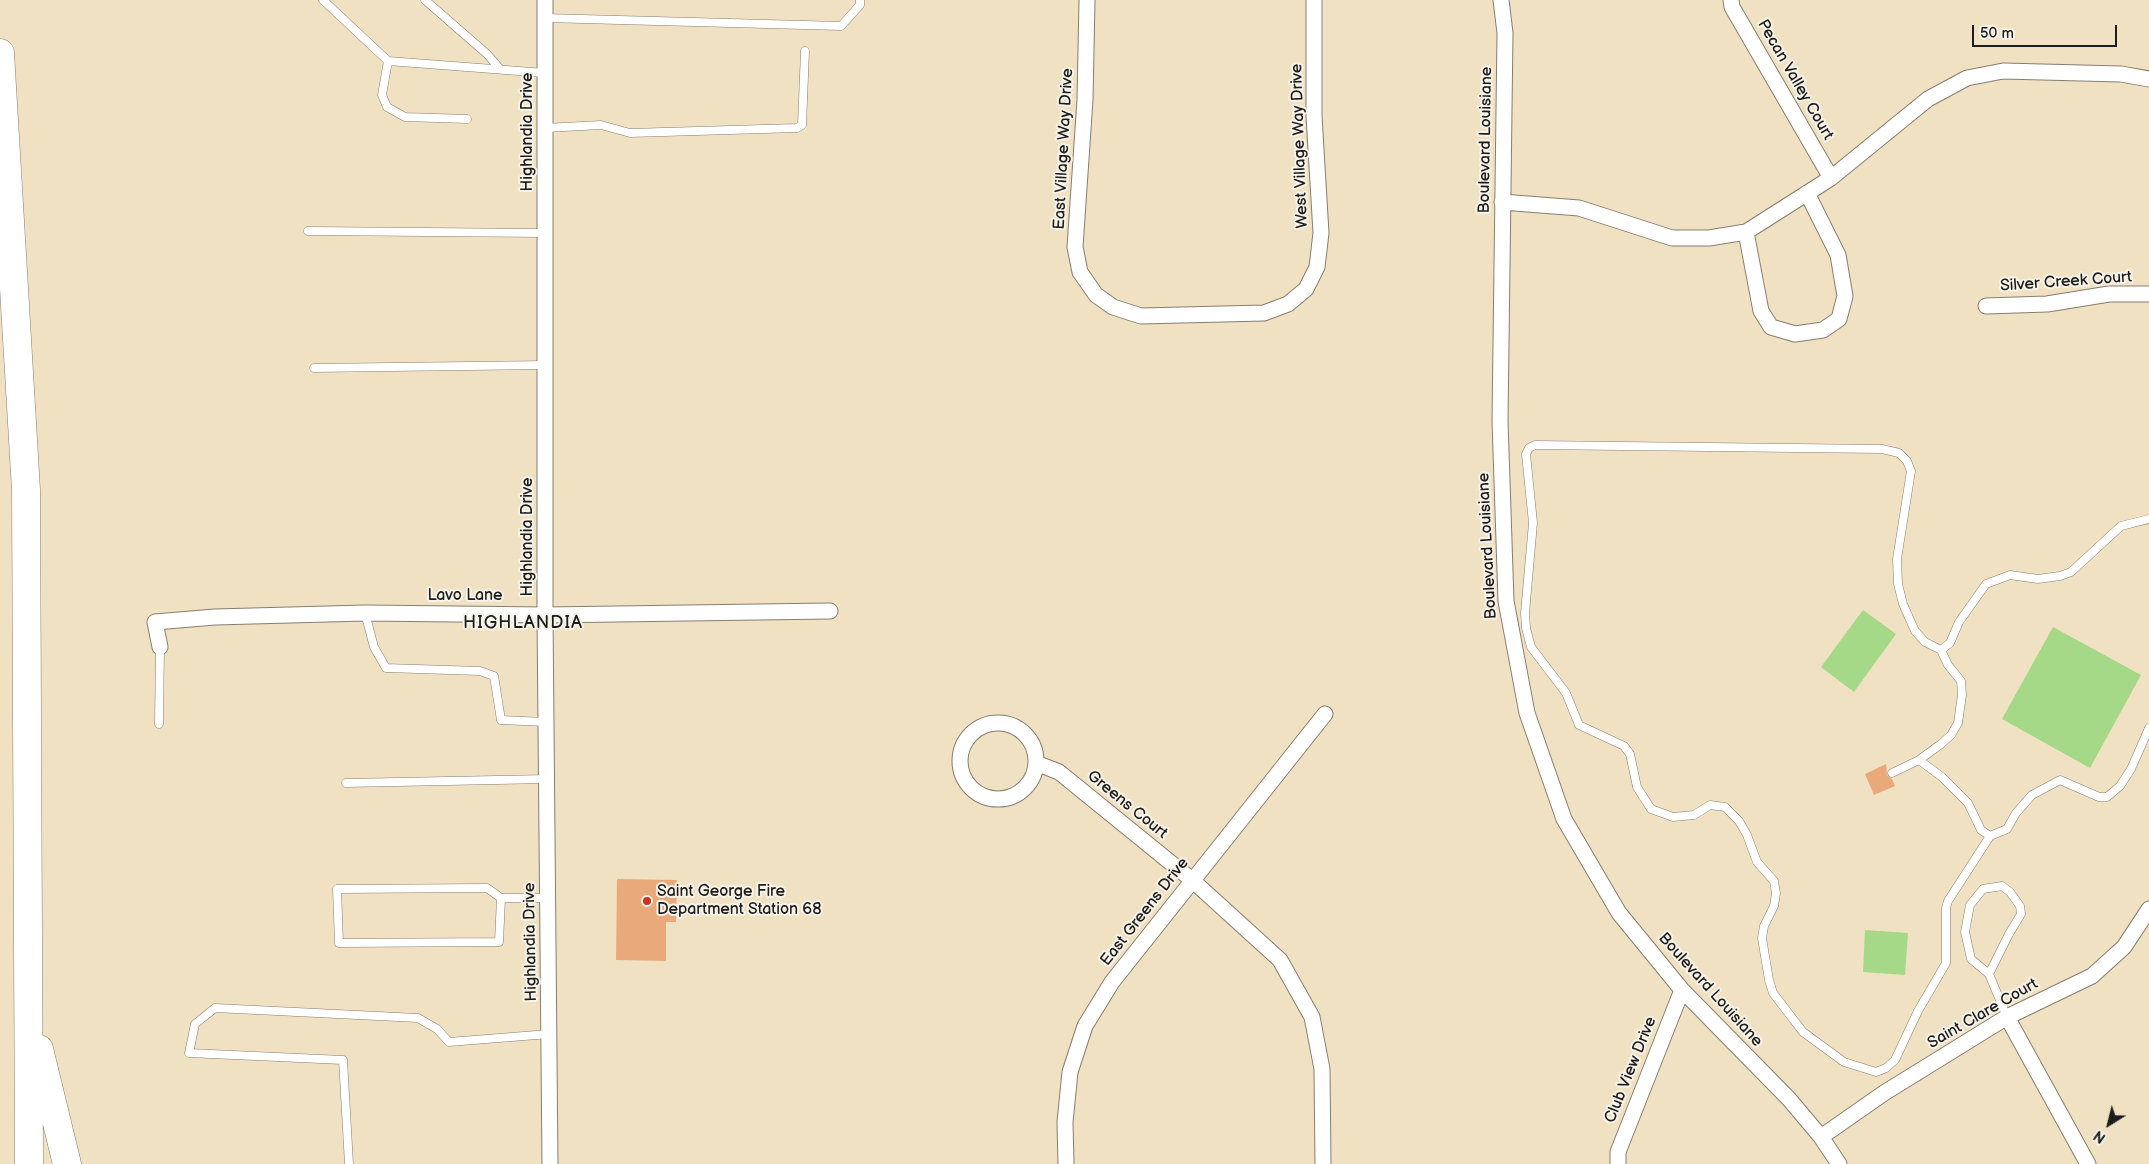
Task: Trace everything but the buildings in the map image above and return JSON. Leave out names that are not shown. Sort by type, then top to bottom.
[{"type":"highway","points":[[0,53],[26,490],[29,1164]]},
{"type":"highway","points":[[28,1004],[67,1164]]},
{"type":"street","name":"Highlandia Drive","points":[[545,0],[545,615],[550,1164]]},
{"type":"street","name":"East Village Way Drive","points":[[1087,0],[1085,100],[1075,247],[1080,272],[1096,295],[1113,307],[1141,316],[1264,313],[1288,304],[1306,289]]},
{"type":"street","name":"West Village Way Drive","points":[[1306,289],[1317,267],[1321,233],[1314,116],[1314,0]]},
{"type":"street","name":"Boulevard Louisiane","points":[[1502,0],[1505,33],[1500,421],[1506,601],[1527,713],[1564,819],[1619,913],[1682,990],[1789,1098],[1821,1136],[1840,1164]]},
{"type":"street","name":"Pecan Valley Court","points":[[1731,0],[1732,7],[1831,178]]},
{"type":"street","points":[[1502,202],[1579,208],[1672,238],[1710,238],[1746,232],[1831,178],[1928,99],[1967,78],[2003,71],[2121,74],[2149,78]]},
{"type":"street","points":[[1746,232],[1760,311],[1771,327],[1795,334],[1823,330],[1839,319],[1845,296],[1838,254],[1807,193]]},
{"type":"street","name":"Silver Creek Court","points":[[1986,306],[2047,304],[2109,294],[2149,294]]},
{"type":"street","name":"Lavo Lane","points":[[160,646],[156,622],[215,617],[365,613],[545,615],[830,610]]},
{"type":"street","name":"East Greens Drive","points":[[1066,1164],[1065,1122],[1070,1072],[1085,1026],[1112,982],[1325,714]]},
{"type":"street","points":[[994,722],[1007,724],[1019,729],[1028,738],[1034,750],[1036,763],[1033,775],[1027,786],[1018,794],[994,799],[982,796],[972,789],[962,774],[960,756],[963,744],[971,733],[982,726],[994,722]]},
{"type":"street","name":"Greens Court","points":[[1036,763],[1059,772],[1192,880],[1280,960],[1312,1017],[1322,1069],[1323,1164]]},
{"type":"street","name":"Saint Clare Court","points":[[1821,1136],[1884,1093],[2007,1017],[2092,976],[2124,947],[2149,909]]},
{"type":"street","name":"Club View Drive","points":[[1618,1164],[1618,1152],[1682,990]]},
{"type":"street","points":[[2007,1017],[2088,1164]]},
{"type":"lane","points":[[324,0],[388,61],[545,73]]},
{"type":"lane","points":[[425,0],[487,54],[500,70]]},
{"type":"lane","points":[[545,18],[841,26],[860,5],[860,0]]},
{"type":"lane","points":[[545,128],[602,125],[630,133],[797,128],[802,125],[805,51]]},
{"type":"lane","points":[[388,61],[382,95],[387,107],[405,117],[467,119]]},
{"type":"lane","points":[[308,231],[545,233]]},
{"type":"lane","points":[[314,368],[545,364]]},
{"type":"lane","points":[[1892,773],[1919,760],[1951,736],[1958,723],[1961,708],[1961,681],[1948,665],[1941,650],[1925,642],[1915,631],[1903,604],[1898,584],[1897,559],[1911,471],[1907,462],[1899,453],[1882,449],[1535,445],[1529,448],[1526,466],[1533,523],[1525,613],[1526,628],[1532,647],[1566,693],[1579,725],[1624,746],[1630,754],[1637,787],[1651,809],[1673,817],[1694,815],[1710,805],[1725,807],[1739,821],[1747,835],[1757,862],[1774,881],[1776,893],[1774,906],[1764,926],[1762,938],[1773,993],[1803,1032],[1844,1062],[1876,1072],[1886,1068],[1895,1060],[1918,1011],[1946,963],[1946,908],[1948,902],[1990,836],[2007,830],[2016,813],[2032,795],[2060,780],[2099,797],[2107,797],[2120,786],[2132,769],[2149,728]]},
{"type":"lane","points":[[1941,650],[1950,643],[1959,622],[1986,584],[2010,575],[2038,579],[2060,576],[2070,572],[2121,526],[2149,519]]},
{"type":"lane","points":[[365,613],[374,647],[386,668],[480,671],[494,676],[501,720],[546,722]]},
{"type":"lane","points":[[159,724],[160,646]]},
{"type":"lane","points":[[1919,760],[1942,777],[1968,802],[1981,830],[1990,836]]},
{"type":"lane","points":[[346,783],[547,779]]},
{"type":"lane","points":[[1990,974],[2008,934],[2021,914],[2020,906],[2010,892],[2002,886],[1983,889],[1970,905],[1965,932],[1971,959],[1990,974],[2007,1017]]},
{"type":"lane","points":[[501,898],[499,942],[339,943],[337,889],[487,888],[501,898],[548,898]]},
{"type":"lane","points":[[349,1164],[343,1060],[189,1053],[195,1024],[215,1008],[418,1018],[437,1029],[449,1042],[549,1034]]},
{"type":"green space","points":[[1863,610],[1896,634],[1854,692],[1821,667]]},
{"type":"green space","points":[[2053,627],[2141,675],[2090,768],[2002,719]]},
{"type":"green space","points":[[1865,930],[1908,933],[1905,975],[1863,972]]},
{"type":"place","name":"Saint George Fire Department Station 68","points":[[647,901]]},
{"type":"district","name":"HIGHLANDIA","points":[[523,623]]}]
